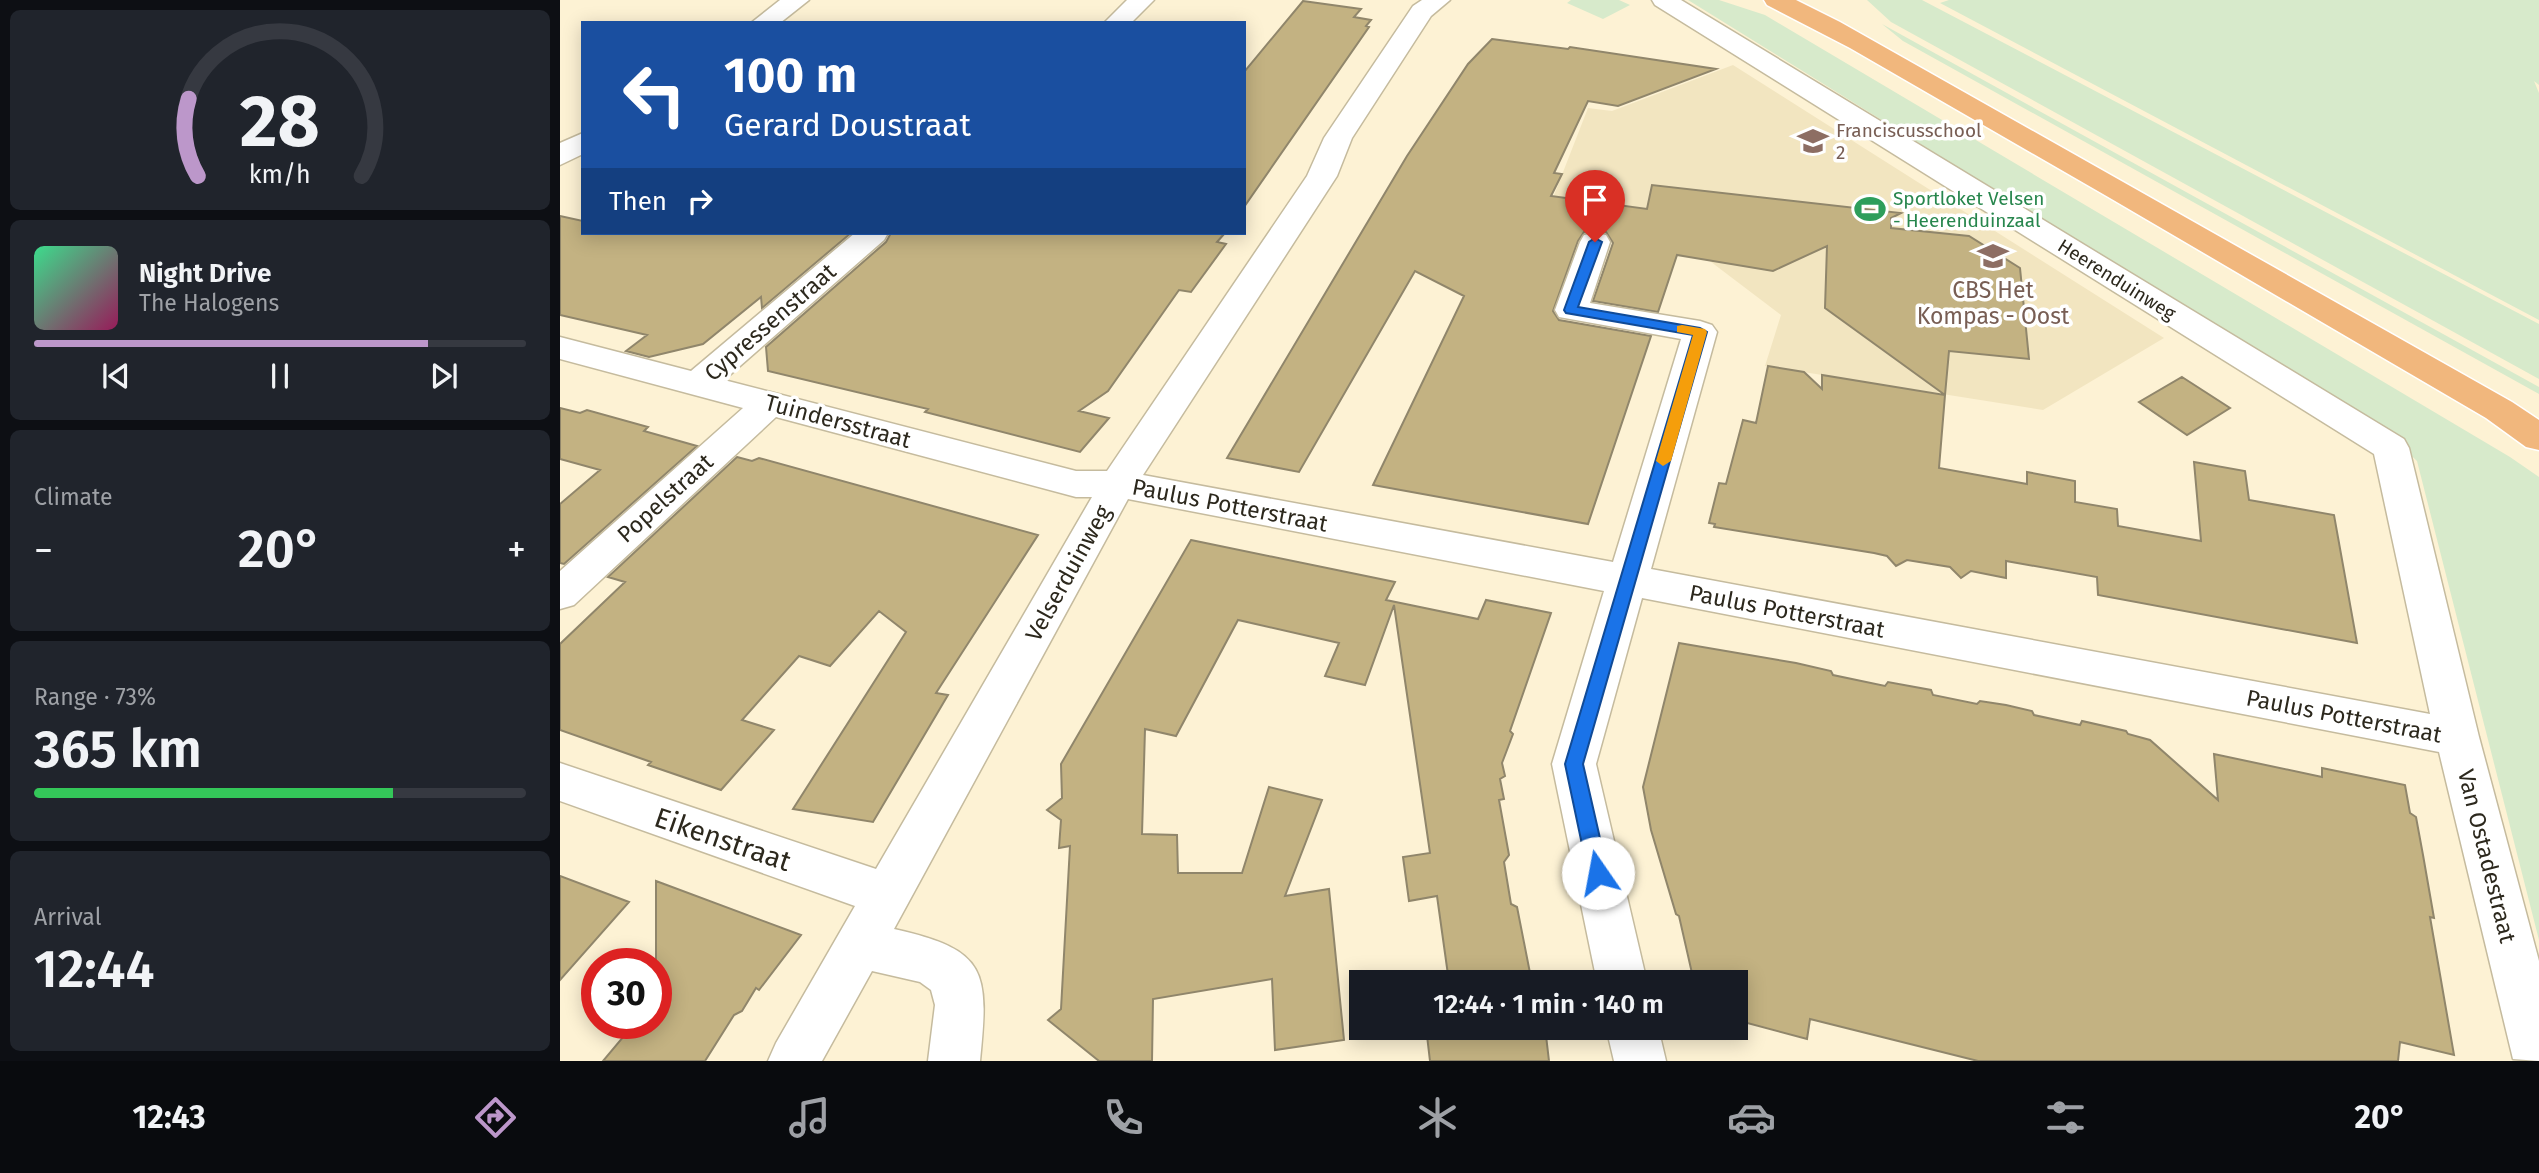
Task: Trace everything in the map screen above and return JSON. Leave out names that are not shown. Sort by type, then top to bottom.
[{"type":"main road","points":[[1776,0],[1827,23],[2499,410],[2539,438]]},
{"type":"main road","points":[[1800,0],[1827,23]]},
{"type":"main road","points":[[2499,410],[2539,425]]},
{"type":"street","points":[[766,21],[797,0]]},
{"type":"street","points":[[1118,21],[1142,0]]},
{"type":"street","name":"Velserduinweg","points":[[794,1061],[1118,484],[1322,176],[1338,138],[1422,11],[1438,0]]},
{"type":"street","name":"Heerenduinweg","points":[[1664,0],[2390,448]]},
{"type":"street","points":[[560,156],[581,142]]},
{"type":"street","name":"Cypressenstraat","points":[[699,383],[871,235]]},
{"type":"street","points":[[1595,242],[1571,310],[1700,332],[1574,764],[1619,970]]},
{"type":"street","name":"Tuindersstraat","points":[[560,348],[1076,484],[1118,484]]},
{"type":"street","name":"Popelstraat","points":[[560,594],[770,403]]},
{"type":"street","name":"Van Ostadestraat","points":[[2390,448],[2457,737],[2539,1059]]},
{"type":"street","name":"Paulus Potterstraat","points":[[1118,484],[2457,737]]},
{"type":"street","name":"Eikenstraat","points":[[560,782],[887,895]]},
{"type":"street","points":[[861,945],[932,961],[953,976],[960,1004],[954,1061]]},
{"type":"street","points":[[1635,1040],[1640,1061]]},
{"type":"shaded area","points":[[1733,65],[2164,338],[2043,410],[1765,366],[1781,315],[1690,246],[1542,226],[1588,108],[1612,111]]},
{"type":"green space","points":[[1571,0],[1619,0],[1630,5],[1603,19],[1567,3]]},
{"type":"green space","points":[[1688,0],[1719,0],[1765,15],[2510,457],[2539,477],[2539,940],[2417,461],[2390,435]]},
{"type":"green space","points":[[1867,0],[1922,0],[2539,324],[2539,379],[1891,22]]},
{"type":"green space","points":[[1949,0],[2539,0],[2539,85],[2534,81],[2539,93],[2539,320],[1940,3]]},
{"type":"green space","points":[[1882,24],[2539,387],[2539,394],[1903,41]]},
{"type":"building","points":[[1303,1],[1361,9],[1354,17],[1371,20],[1366,26],[1369,27],[1246,204],[1246,70]]},
{"type":"building","points":[[1492,39],[1568,49],[1570,47],[1716,69],[1618,106],[1588,101],[1554,173],[1562,174],[1551,196],[1647,209],[1652,185],[1901,213],[1891,218],[1891,228],[1969,236],[2020,268],[2029,359],[1949,351],[1945,395],[1825,308],[1827,246],[1773,271],[1677,255],[1658,312],[1593,301],[1613,243],[1606,232],[1595,230],[1584,232],[1578,241],[1553,311],[1559,320],[1651,336],[1588,524],[1373,485],[1464,296],[1415,271],[1299,472],[1227,458],[1407,156],[1468,64]]},
{"type":"building","points":[[560,216],[581,221],[581,235],[849,235],[762,308],[761,297],[703,344],[649,357],[626,351],[647,335],[560,315]]},
{"type":"building","points":[[890,235],[1223,235],[1217,242],[1226,244],[1191,292],[1179,290],[1108,391],[1079,411],[1109,418],[1080,452],[925,412],[928,409],[768,371],[766,347],[886,242]]},
{"type":"building","points":[[1768,366],[1804,372],[1822,389],[1822,375],[1945,395],[1939,468],[2027,484],[2027,472],[2075,481],[2075,502],[2117,509],[2118,526],[2201,541],[2194,462],[2245,471],[2249,500],[2334,515],[2357,643],[2098,595],[2097,577],[2006,561],[2006,578],[1971,571],[1961,578],[1950,567],[1907,560],[1896,566],[1887,556],[1874,553],[1714,527],[1715,524],[1709,523],[1719,483],[1726,484],[1743,420],[1756,423]]},
{"type":"building","points":[[2182,377],[2230,408],[2187,435],[2139,402]]},
{"type":"building","points":[[560,408],[580,413],[587,410],[648,427],[644,431],[697,446],[564,564],[560,563],[560,504],[600,470],[560,459]]},
{"type":"building","points":[[737,457],[752,461],[759,458],[1038,535],[936,693],[948,695],[873,822],[793,809],[906,632],[879,611],[830,666],[799,656],[742,720],[774,730],[721,790],[560,730],[560,644],[625,582],[608,577]]},
{"type":"building","points":[[1191,540],[1395,582],[1386,600],[1478,619],[1486,600],[1551,613],[1510,731],[1513,734],[1502,763],[1505,776],[1500,779],[1504,799],[1499,800],[1509,855],[1504,862],[1511,904],[1517,907],[1529,970],[1447,970],[1437,896],[1409,901],[1403,857],[1430,853],[1394,605],[1365,685],[1325,676],[1339,643],[1238,620],[1176,736],[1145,729],[1142,834],[1177,835],[1178,873],[1242,873],[1269,787],[1322,800],[1285,896],[1329,889],[1344,1040],[1275,1050],[1272,979],[1153,999],[1152,1061],[1099,1061],[1048,1020],[1061,1009],[1070,846],[1059,848],[1061,820],[1047,810],[1062,798],[1061,764]]},
{"type":"building","points":[[1679,643],[1796,663],[1831,671],[1833,675],[1885,686],[1888,682],[1931,690],[1933,695],[1977,704],[1980,701],[2006,705],[2032,711],[2034,715],[2080,725],[2082,721],[2126,731],[2128,734],[2150,740],[2218,800],[2214,754],[2322,777],[2322,768],[2405,785],[2410,813],[2416,817],[2423,855],[2434,918],[2430,917],[2454,1055],[2400,1042],[2398,1061],[1978,1061],[1810,1019],[1807,1039],[1748,1023],[1748,970],[1691,970],[1679,916],[1676,914],[1651,830],[1643,787]]},
{"type":"building","points":[[560,876],[629,902],[588,948],[581,948],[581,956],[560,980]]},
{"type":"building","points":[[656,881],[801,935],[759,990],[756,988],[742,1011],[734,1015],[705,1061],[603,1061],[621,1039],[672,1039],[672,948],[656,948]]},
{"type":"building","points":[[1428,1040],[1547,1040],[1549,1061],[1430,1061]]},
{"type":"slow traffic","points":[[1663,461],[1700,332],[1682,329]]},
{"type":"place","name":"Franciscusschool 2","points":[[1813,141]]},
{"type":"place","name":"Sportloket Velsen - Heerenduinzaal","points":[[1870,209]]},
{"type":"place","name":"CBS Het Kompas - Oost","points":[[1993,256]]},
{"type":"route","points":[[1595,242],[1571,310],[1700,332],[1574,764],[1598,873]]}]
